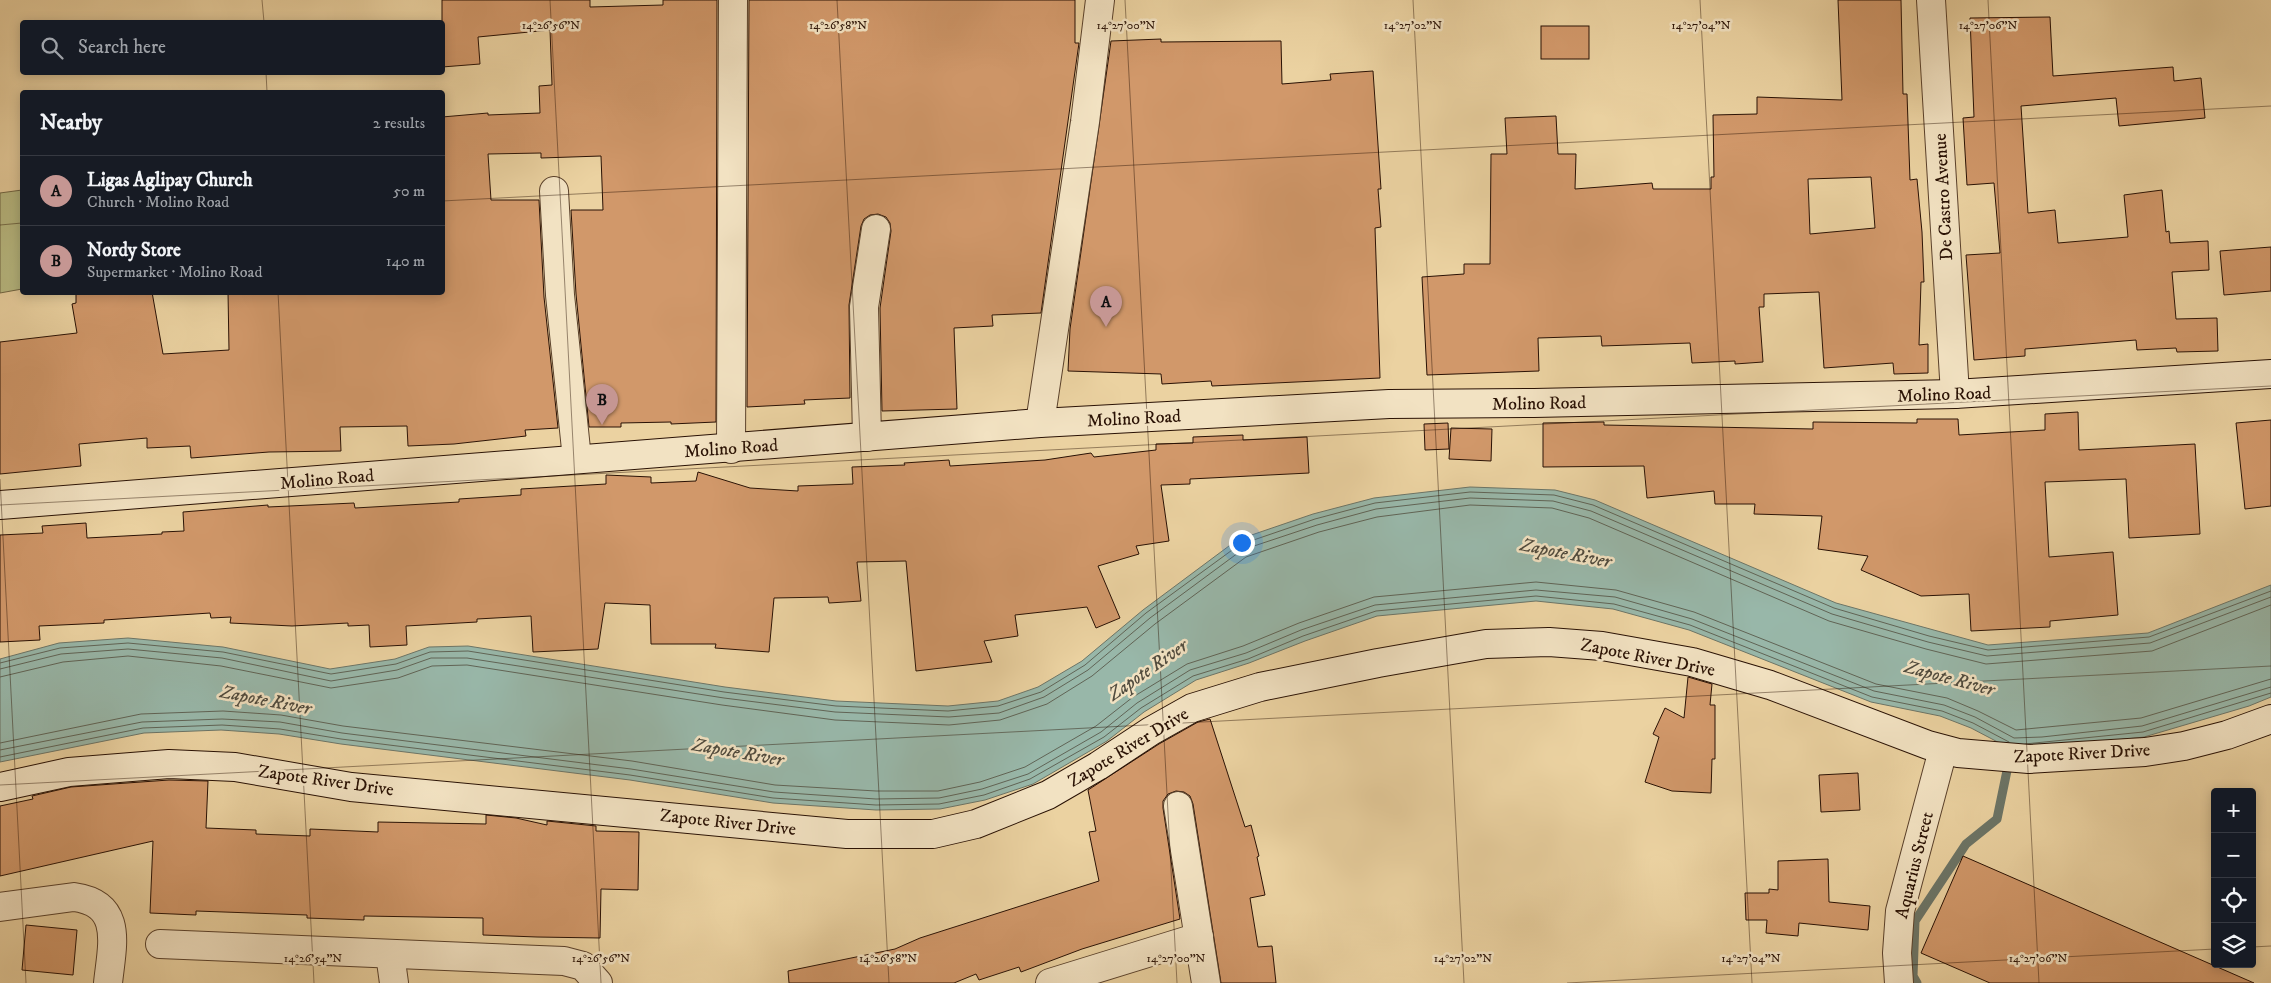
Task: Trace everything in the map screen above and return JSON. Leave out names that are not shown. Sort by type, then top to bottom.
[{"type":"main road","points":[[731,448],[732,0]]},
{"type":"main road","points":[[1040,423],[1085,122],[1100,0]]},
{"type":"main road","name":"De Castro Avenue","points":[[1932,0],[1955,394]]},
{"type":"main road","points":[[554,191],[560,295],[577,459]]},
{"type":"main road","points":[[867,437],[864,307],[876,229]]},
{"type":"main road","name":"Molino Road","points":[[0,505],[1040,423],[1389,404],[1544,403],[1955,394],[2271,374]]},
{"type":"main road","name":"Zapote River Drive","points":[[0,788],[69,772],[169,764],[235,767],[351,787],[847,834],[933,834],[976,824],[1048,795],[1098,766],[1151,731],[1184,713],[1230,696],[1260,687],[1378,663],[1486,644],[1549,642],[1602,646],[1692,662],[1770,685],[1951,751],[2029,759],[2145,752],[2227,735],[2271,719]]},
{"type":"main road","name":"Aquarius Street","points":[[1898,983],[1897,953],[1900,911],[1951,751]]},
{"type":"main road","points":[[1178,806],[1206,983]]},
{"type":"main road","points":[[0,907],[74,897],[86,898],[97,904],[106,914],[113,929],[108,983]]},
{"type":"main road","points":[[1050,983],[1199,937]]},
{"type":"main road","points":[[160,944],[564,961],[583,966],[597,982]]},
{"type":"main road","points":[[390,954],[394,983]]},
{"type":"green space","points":[[20,190],[20,289],[0,293],[0,193]]},
{"type":"water","name":"Zapote River","points":[[1470,487],[1555,490],[1595,500],[1836,603],[1988,645],[2148,633],[2271,585],[2271,697],[2249,706],[2144,737],[2043,748],[2011,749],[1971,728],[1940,716],[1871,702],[1689,630],[1613,609],[1536,601],[1377,616],[1305,641],[1249,663],[1196,680],[1144,712],[1107,741],[1033,784],[985,800],[940,809],[876,810],[773,803],[630,780],[341,744],[279,734],[221,730],[144,733],[0,762],[0,659],[59,643],[128,638],[223,647],[330,669],[395,659],[429,647],[468,646],[725,687],[836,701],[948,706],[998,701],[1038,687],[1082,661],[1143,610],[1237,540],[1313,514],[1374,498]]},
{"type":"building","points":[[442,0],[590,0],[590,7],[663,5],[663,0],[717,0],[716,422],[671,424],[671,422],[621,423],[621,427],[589,427],[576,294],[571,210],[603,210],[601,156],[541,158],[541,153],[488,154],[491,200],[539,200],[544,297],[558,428],[525,430],[526,436],[454,444],[408,446],[407,426],[340,427],[341,451],[269,452],[191,458],[190,446],[147,448],[147,438],[79,444],[81,466],[0,474],[0,342],[77,333],[72,304],[76,303],[76,295],[153,295],[163,354],[229,350],[228,295],[445,295],[445,117],[488,113],[488,115],[540,113],[539,86],[552,85],[550,30],[478,37],[480,64],[445,67],[445,20],[442,20]]},
{"type":"building","points":[[749,0],[1075,0],[1075,43],[1079,43],[1041,313],[992,315],[993,326],[954,328],[957,409],[882,411],[880,308],[891,231],[890,223],[886,217],[878,214],[870,215],[864,219],[861,226],[849,305],[850,398],[804,400],[805,404],[747,407]]},
{"type":"building","points":[[1838,0],[1901,0],[1903,94],[1907,94],[1910,180],[1917,179],[1922,232],[1924,282],[1921,282],[1919,345],[1928,344],[1928,373],[1894,374],[1893,363],[1824,368],[1819,292],[1764,294],[1764,307],[1759,307],[1763,362],[1735,364],[1735,361],[1692,363],[1690,343],[1602,346],[1601,336],[1538,338],[1539,371],[1427,375],[1422,277],[1464,274],[1464,264],[1490,264],[1491,154],[1507,154],[1505,118],[1556,116],[1558,154],[1576,154],[1575,189],[1652,183],[1653,189],[1711,189],[1711,177],[1714,177],[1713,115],[1757,114],[1757,97],[1842,100]],"holes":[[[1871,177],[1875,228],[1810,234],[1808,179]]]},
{"type":"building","points":[[2050,17],[2053,76],[2173,67],[2174,81],[2201,78],[2205,118],[2119,126],[2116,98],[2021,106],[2028,213],[2055,210],[2058,243],[2128,237],[2124,195],[2162,190],[2166,232],[2169,231],[2170,243],[2208,241],[2209,270],[2172,272],[2176,319],[2217,318],[2218,351],[2177,352],[2176,348],[2137,350],[2136,340],[2025,349],[2025,356],[1974,360],[1966,255],[2000,253],[1994,183],[1967,185],[1963,118],[1974,117],[1970,18]]},
{"type":"building","points":[[1541,26],[1589,26],[1589,59],[1541,59]]},
{"type":"building","points":[[1161,39],[1161,42],[1281,41],[1282,84],[1331,80],[1330,74],[1373,71],[1381,189],[1378,189],[1381,227],[1375,228],[1380,378],[1212,386],[1211,381],[1162,384],[1161,374],[1068,371],[1070,329],[1111,41]]},
{"type":"building","points":[[2271,247],[2271,291],[2224,295],[2220,251]]},
{"type":"building","points":[[2078,412],[2079,450],[2195,444],[2200,534],[2129,538],[2126,479],[2045,482],[2049,557],[2113,552],[2118,615],[2050,621],[2050,627],[1971,631],[1969,594],[1921,596],[1861,570],[1868,556],[1818,549],[1822,516],[1754,514],[1755,504],[1715,504],[1714,491],[1647,498],[1644,466],[1543,467],[1543,423],[1604,422],[1604,425],[1813,429],[1813,422],[1917,423],[1917,419],[1958,419],[1959,435],[2045,430],[2045,414]]},
{"type":"building","points":[[2271,420],[2271,506],[2245,509],[2236,423]]},
{"type":"building","points":[[1448,423],[1449,449],[1425,450],[1424,424]]},
{"type":"building","points":[[1451,428],[1492,429],[1491,461],[1449,459]]},
{"type":"building","points":[[1243,435],[1243,440],[1307,437],[1309,473],[1190,479],[1190,484],[1161,485],[1169,541],[1136,546],[1139,554],[1098,566],[1120,618],[1096,628],[1087,607],[1015,615],[1018,636],[984,641],[992,662],[916,671],[906,561],[857,562],[861,601],[829,603],[828,597],[774,598],[769,652],[715,648],[716,644],[651,644],[650,605],[605,603],[598,649],[533,652],[531,616],[477,619],[477,622],[406,626],[407,645],[370,647],[369,625],[348,626],[348,623],[292,626],[230,623],[231,617],[211,618],[210,613],[104,620],[104,623],[39,626],[40,640],[0,642],[0,535],[43,533],[42,526],[86,523],[87,538],[162,534],[162,532],[184,531],[183,512],[268,505],[268,507],[354,503],[355,508],[459,502],[459,499],[521,495],[521,489],[606,484],[606,475],[651,477],[651,483],[696,481],[698,472],[750,488],[798,491],[798,486],[853,484],[852,467],[905,465],[904,463],[949,460],[950,466],[1045,460],[1091,453],[1094,457],[1156,450],[1156,444],[1193,443],[1193,437]]},
{"type":"building","points":[[1688,677],[1712,684],[1710,705],[1715,705],[1715,759],[1712,759],[1711,793],[1672,791],[1645,782],[1659,737],[1653,734],[1665,708],[1684,718]]},
{"type":"building","points":[[1210,719],[1245,827],[1251,825],[1259,856],[1257,857],[1265,895],[1250,898],[1258,947],[1272,946],[1276,983],[1221,983],[1193,804],[1190,796],[1184,792],[1176,791],[1168,794],[1163,801],[1163,808],[1180,919],[1082,949],[1021,972],[1019,967],[979,980],[976,974],[954,983],[789,983],[788,971],[895,949],[920,938],[1099,881],[1089,832],[1096,831],[1088,790],[1159,744],[1198,722]]},
{"type":"building","points":[[1858,773],[1860,810],[1821,812],[1819,775]]},
{"type":"building","points":[[169,780],[208,781],[206,828],[256,830],[256,834],[310,836],[310,829],[378,832],[378,822],[486,824],[486,815],[516,818],[547,825],[547,821],[596,826],[596,831],[639,832],[638,890],[601,889],[600,938],[537,937],[483,935],[483,918],[364,916],[364,920],[307,918],[307,915],[196,911],[196,915],[150,913],[153,841],[0,876],[0,806],[33,799],[32,796],[71,787]]},
{"type":"building","points":[[1963,856],[2211,964],[2211,968],[2220,968],[2254,983],[1990,983],[1921,953]]},
{"type":"building","points":[[1828,859],[1829,902],[1870,906],[1868,930],[1799,923],[1798,936],[1766,933],[1767,920],[1746,920],[1745,893],[1769,893],[1769,889],[1778,890],[1778,861]]},
{"type":"building","points":[[26,925],[77,930],[73,975],[22,970]]},
{"type":"waterway","points":[[1917,983],[1913,976],[1915,921],[1966,844],[1997,819],[2009,761]]},
{"type":"place","name":"Ligas Aglipay Church","points":[[1106,327]]},
{"type":"place","name":"Nordy Store","points":[[602,425]]}]
